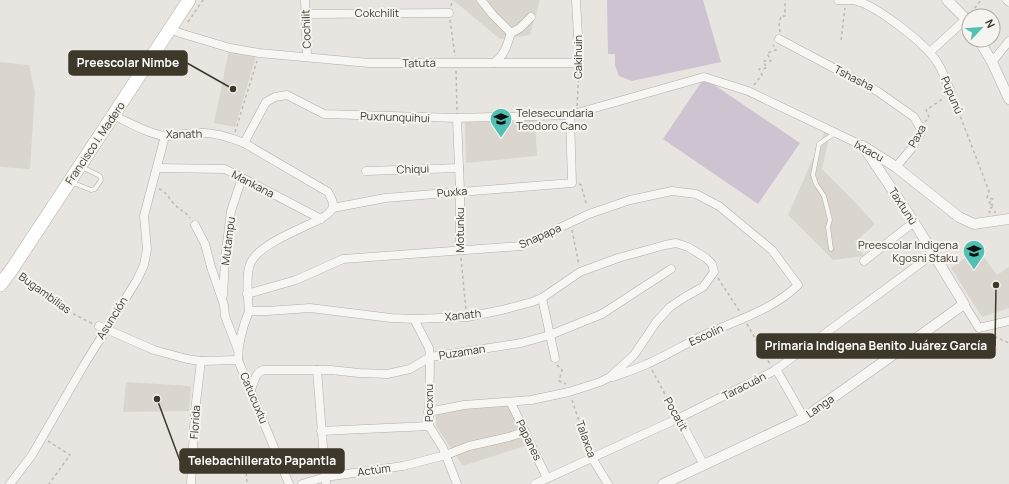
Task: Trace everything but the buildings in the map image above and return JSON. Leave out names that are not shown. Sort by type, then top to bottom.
[{"type":"main road","name":"Francisco I. Madero","points":[[4,277],[113,115],[175,31],[189,0]]},
{"type":"street","name":"Cochilit","points":[[305,0],[307,58]]},
{"type":"street","points":[[481,0],[493,15],[511,33]]},
{"type":"street","name":"Cakihuin","points":[[576,0],[578,36]]},
{"type":"street","name":"Pupunú","points":[[848,0],[880,12],[895,22],[930,52],[938,63],[951,93]]},
{"type":"street","points":[[947,0],[961,15]]},
{"type":"street","name":"Cokchilit","points":[[306,14],[449,13]]},
{"type":"street","points":[[494,63],[505,52],[511,33],[520,28],[530,17]]},
{"type":"street","points":[[930,52],[961,26]]},
{"type":"street","name":"Tatuta","points":[[175,31],[230,48],[259,53],[369,63],[579,63]]},
{"type":"street","name":"Tshasha","points":[[779,39],[877,91],[914,117],[921,127]]},
{"type":"street","points":[[992,62],[1009,41]]},
{"type":"street","points":[[984,48],[1009,99]]},
{"type":"street","name":"Ixtacu","points":[[573,115],[704,77],[748,91],[863,146],[896,167],[959,217],[974,224],[1009,219]]},
{"type":"street","name":"Puxnunquihui","points":[[244,143],[266,102],[275,97],[287,95],[324,114],[457,118],[573,115]]},
{"type":"street","name":"Xanath","points":[[113,115],[153,133],[165,136],[198,132],[233,139],[244,143],[328,192],[333,200],[333,208]]},
{"type":"street","points":[[572,183],[573,115]]},
{"type":"street","name":"Motunku","points":[[457,118],[460,191],[460,250]]},
{"type":"street","name":"Paxa","points":[[896,167],[917,140],[922,131],[921,127]]},
{"type":"street","name":"Asunción","points":[[10,484],[32,454],[102,327],[137,280],[144,265],[147,249],[144,216],[165,136]]},
{"type":"street","name":"Taxtunú","points":[[863,146],[914,222],[979,328]]},
{"type":"street","name":"Mankana","points":[[156,168],[225,169],[320,219]]},
{"type":"street","name":"Chiqui","points":[[366,171],[459,168]]},
{"type":"street","name":"Mutampu","points":[[238,351],[225,316],[223,293],[231,211],[242,178]]},
{"type":"street","name":"Puxka","points":[[333,208],[385,198],[572,183]]},
{"type":"street","name":"Snapapa","points":[[247,294],[296,280],[343,259],[521,246],[590,214],[630,200],[672,191],[696,194],[719,206],[772,250],[798,285]]},
{"type":"street","points":[[249,311],[247,294],[250,263],[257,254],[273,242],[320,219],[333,208]]},
{"type":"street","points":[[864,261],[914,222]]},
{"type":"street","name":"Mutampu","points":[[195,225],[205,244],[224,305]]},
{"type":"street","name":"Xanath","points":[[249,311],[310,308],[391,318],[414,319],[467,317],[532,302],[542,298],[580,272],[632,254],[665,245],[676,243],[688,247],[706,258],[712,264],[714,272],[704,287],[670,307],[657,321],[634,355],[610,377],[600,382],[566,393],[531,400],[511,403],[464,405],[428,412]]},
{"type":"street","name":"Taracuán","points":[[535,484],[679,418],[776,369],[933,254]]},
{"type":"street","name":"Puzaman","points":[[251,390],[255,376],[258,372],[263,370],[317,370],[387,374],[410,369],[430,357],[521,343],[550,335],[602,314],[671,269]]},
{"type":"street","name":"Escolín","points":[[610,377],[648,363],[700,337],[743,318],[756,314],[788,295],[798,285]]},
{"type":"street","points":[[542,298],[555,358]]},
{"type":"street","name":"Langa","points":[[663,484],[804,418],[964,304]]},
{"type":"street","name":"Catucuxtu","points":[[249,311],[244,323],[238,351],[238,360],[289,484]]},
{"type":"street","name":"Pocxnu","points":[[414,319],[429,348],[429,426],[446,455],[457,484]]},
{"type":"street","points":[[979,328],[1009,320]]},
{"type":"street","points":[[102,327],[154,350],[187,359],[201,361],[238,360]]},
{"type":"street","name":"Florida","points":[[191,484],[195,411],[201,361]]},
{"type":"street","points":[[776,369],[804,418]]},
{"type":"street","points":[[317,370],[325,480]]},
{"type":"street","name":"Papanes","points":[[511,403],[547,478]]},
{"type":"street","name":"Pocatit","points":[[679,418],[704,465]]},
{"type":"street","points":[[321,431],[429,426]]},
{"type":"street","points":[[446,455],[469,446],[510,437],[524,432]]},
{"type":"street","name":"Actúm","points":[[302,484],[404,466],[446,455]]},
{"type":"street","name":"Talaxca","points":[[592,458],[608,484]]},
{"type":"lane","points":[[831,249],[828,227],[830,220],[824,196],[816,184],[814,175],[819,144],[835,133]]},
{"type":"lane","points":[[69,181],[91,190],[95,189],[101,180],[100,176],[79,166]]},
{"type":"path","points":[[175,31],[203,0]]},
{"type":"path","points":[[748,91],[762,75],[759,69],[766,68],[763,61],[771,61],[767,53],[776,50],[772,42],[778,42],[779,39],[779,25],[781,16],[785,16],[785,0]]},
{"type":"path","points":[[841,40],[848,0]]},
{"type":"path","name":"Cakihuin","points":[[573,115],[579,63],[578,36]]},
{"type":"path","points":[[233,139],[259,53]]},
{"type":"path","name":"Paxa","points":[[921,127],[929,117],[926,110],[951,93]]},
{"type":"path","name":"Pupunú","points":[[951,93],[989,191],[987,198],[993,199],[988,204],[994,205],[989,212],[996,211],[995,222]]},
{"type":"path","points":[[572,183],[581,185],[590,214]]},
{"type":"path","points":[[151,187],[162,190],[176,206],[186,212],[195,225]]},
{"type":"path","points":[[570,222],[580,272]]},
{"type":"path","name":"Motunku","points":[[460,250],[467,317]]},
{"type":"path","name":"Bugambilias","points":[[4,277],[62,308],[102,327]]},
{"type":"path","points":[[979,328],[1009,343]]},
{"type":"path","name":"Talaxca","points":[[555,358],[558,367],[562,370],[559,381],[567,384],[566,393],[592,458]]},
{"type":"path","name":"Pocatit","points":[[648,363],[679,418]]},
{"type":"path","points":[[42,436],[70,455],[49,484]]},
{"type":"path","points":[[246,467],[247,484]]},
{"type":"shaded area","points":[[453,0],[540,0],[530,35],[500,39]]},
{"type":"shaded area","points":[[607,0],[703,0],[721,62],[632,81],[619,76],[615,65],[615,54],[608,54]]},
{"type":"shaded area","points":[[229,50],[256,56],[235,127],[214,123]]},
{"type":"shaded area","points":[[0,62],[29,65],[35,92],[30,169],[0,167]]},
{"type":"shaded area","points":[[704,78],[800,143],[758,204],[663,139]]},
{"type":"shaded area","name":"Telesecundaria Teodoro Cano","points":[[535,120],[537,156],[466,163],[465,122]]},
{"type":"shaded area","points":[[826,129],[831,130],[822,169],[875,224],[855,242],[864,256],[833,260],[788,215]]},
{"type":"shaded area","points":[[978,249],[997,275],[1009,267],[1009,308],[982,317],[951,268]]},
{"type":"shaded area","points":[[126,382],[191,386],[189,411],[123,412]]},
{"type":"shaded area","points":[[511,405],[528,445],[463,466],[436,426],[436,416],[440,412],[451,408]]},
{"type":"place","name":"Preescolar Nimbe","points":[[233,89]]},
{"type":"place","name":"Telesecundaria Teodoro Cano","points":[[501,138]]},
{"type":"place","name":"Preescolar Indigena Kgosni Staku","points":[[974,270]]},
{"type":"place","name":"Primaria Indigena Benito Juárez García","points":[[996,285]]},
{"type":"place","name":"Telebachillerato Papantla","points":[[157,399]]}]
